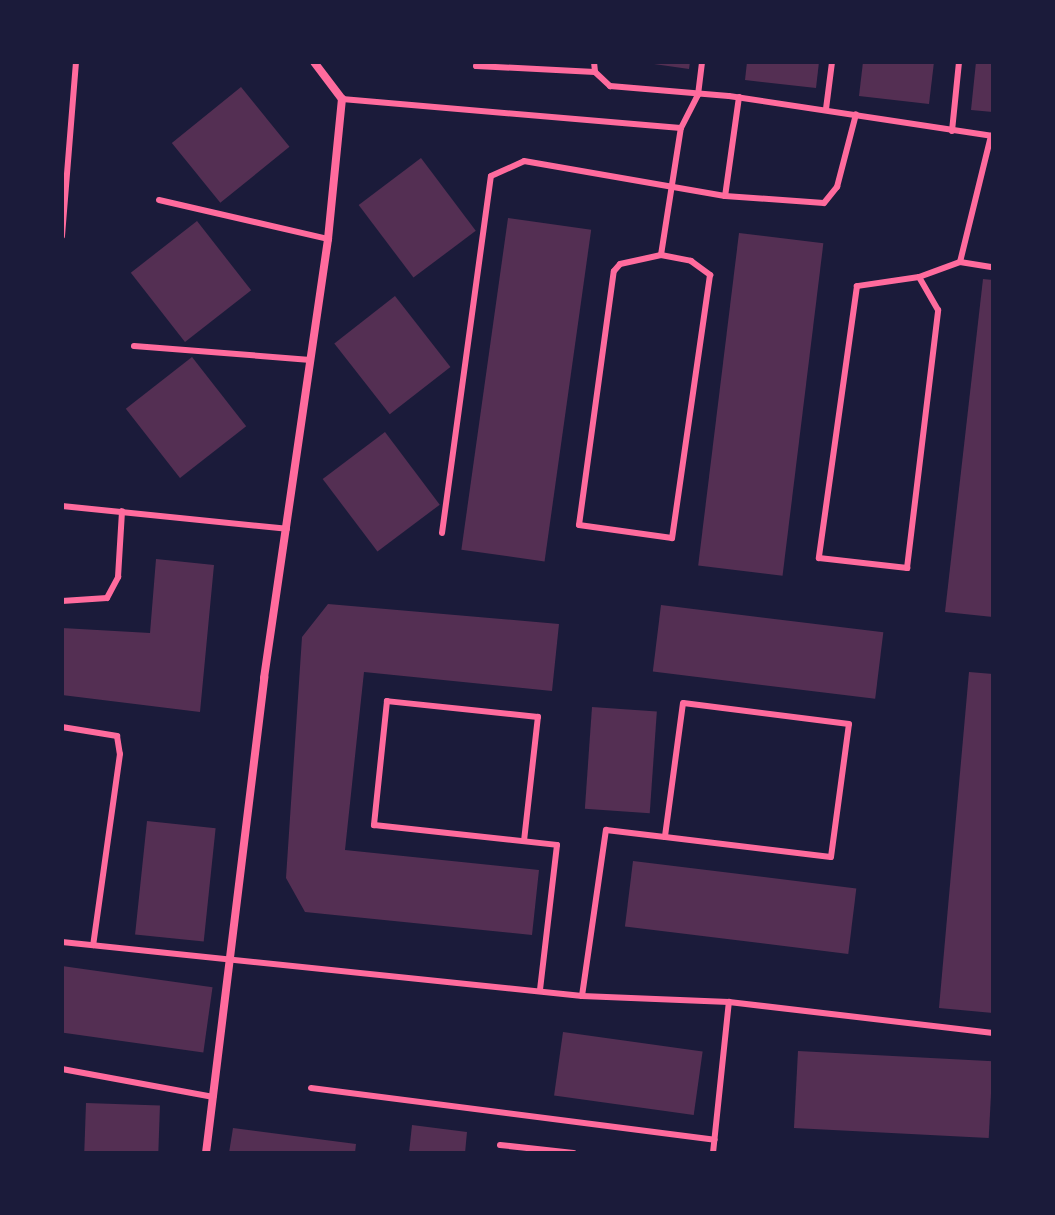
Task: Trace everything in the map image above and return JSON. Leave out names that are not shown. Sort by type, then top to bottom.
[{"type":"street","points":[[206,1153],[328,239],[342,99],[314,62]]},
{"type":"lane","points":[[62,236],[76,62]]},
{"type":"lane","points":[[594,62],[595,72]]},
{"type":"lane","points":[[661,255],[669,188],[681,128],[698,95],[702,62]]},
{"type":"lane","points":[[826,109],[832,62]]},
{"type":"lane","points":[[952,131],[959,62]]},
{"type":"lane","points":[[476,66],[595,72],[610,86],[739,97],[992,136],[960,262]]},
{"type":"lane","points":[[725,196],[739,97]]},
{"type":"lane","points":[[342,99],[681,128]]},
{"type":"lane","points":[[442,533],[491,176],[524,161],[725,196],[824,203],[837,187],[856,114]]},
{"type":"lane","points":[[159,200],[328,239]]},
{"type":"lane","points":[[661,255],[691,261],[710,275],[672,538],[579,525],[614,271],[620,264],[661,255]]},
{"type":"lane","points":[[919,277],[938,310],[907,568],[819,558],[857,286],[919,277],[960,262],[993,267]]},
{"type":"lane","points":[[134,346],[310,360]]},
{"type":"lane","points":[[62,506],[287,529]]},
{"type":"lane","points":[[62,601],[107,598],[118,577],[122,511]]},
{"type":"lane","points":[[524,841],[538,717],[387,701],[374,825],[557,845],[540,990]]},
{"type":"lane","points":[[582,996],[606,830],[831,857],[849,724],[683,703],[665,837]]},
{"type":"lane","points":[[62,727],[117,736],[120,754],[93,945]]},
{"type":"lane","points":[[62,942],[232,963],[582,996],[729,1002],[993,1033]]},
{"type":"lane","points":[[713,1153],[729,1002]]},
{"type":"lane","points":[[62,1069],[213,1097]]},
{"type":"lane","points":[[311,1088],[715,1140]]},
{"type":"lane","points":[[500,1145],[574,1153]]},
{"type":"building","points":[[640,62],[690,62],[689,69]]},
{"type":"building","points":[[747,62],[819,62],[816,88],[745,80]]},
{"type":"building","points":[[863,62],[934,62],[929,104],[859,96]]},
{"type":"building","points":[[976,62],[993,62],[993,112],[971,110]]},
{"type":"building","points":[[241,87],[289,147],[220,203],[172,143]]},
{"type":"building","points":[[421,158],[476,231],[413,278],[359,205]]},
{"type":"building","points":[[508,218],[591,230],[545,561],[461,550]]},
{"type":"building","points":[[197,221],[251,290],[185,342],[131,273]]},
{"type":"building","points":[[739,233],[823,243],[783,576],[698,566]]},
{"type":"building","points":[[983,279],[993,280],[993,617],[945,612]]},
{"type":"building","points":[[395,296],[450,367],[390,414],[334,343]]},
{"type":"building","points":[[192,357],[246,426],[180,478],[126,409]]},
{"type":"building","points":[[385,432],[440,505],[377,552],[323,479]]},
{"type":"building","points":[[156,559],[214,565],[200,712],[62,695],[62,628],[150,633]]},
{"type":"building","points":[[328,604],[559,624],[552,691],[364,672],[345,850],[539,870],[532,935],[305,912],[286,878],[302,637]]},
{"type":"building","points":[[661,605],[883,632],[875,699],[653,672]]},
{"type":"building","points":[[969,672],[993,674],[993,1013],[939,1008]]},
{"type":"building","points":[[592,707],[657,712],[650,813],[585,809]]},
{"type":"building","points":[[147,821],[216,828],[204,942],[135,934]]},
{"type":"building","points":[[633,861],[856,888],[848,954],[625,927]]},
{"type":"building","points":[[62,966],[213,987],[203,1053],[62,1033]]},
{"type":"building","points":[[563,1032],[703,1052],[694,1115],[554,1095]]},
{"type":"building","points":[[798,1051],[993,1061],[989,1138],[794,1128]]},
{"type":"building","points":[[86,1103],[160,1106],[158,1153],[84,1153]]},
{"type":"building","points":[[412,1125],[467,1132],[465,1153],[409,1153]]},
{"type":"building","points":[[233,1128],[356,1144],[355,1153],[229,1153]]}]
